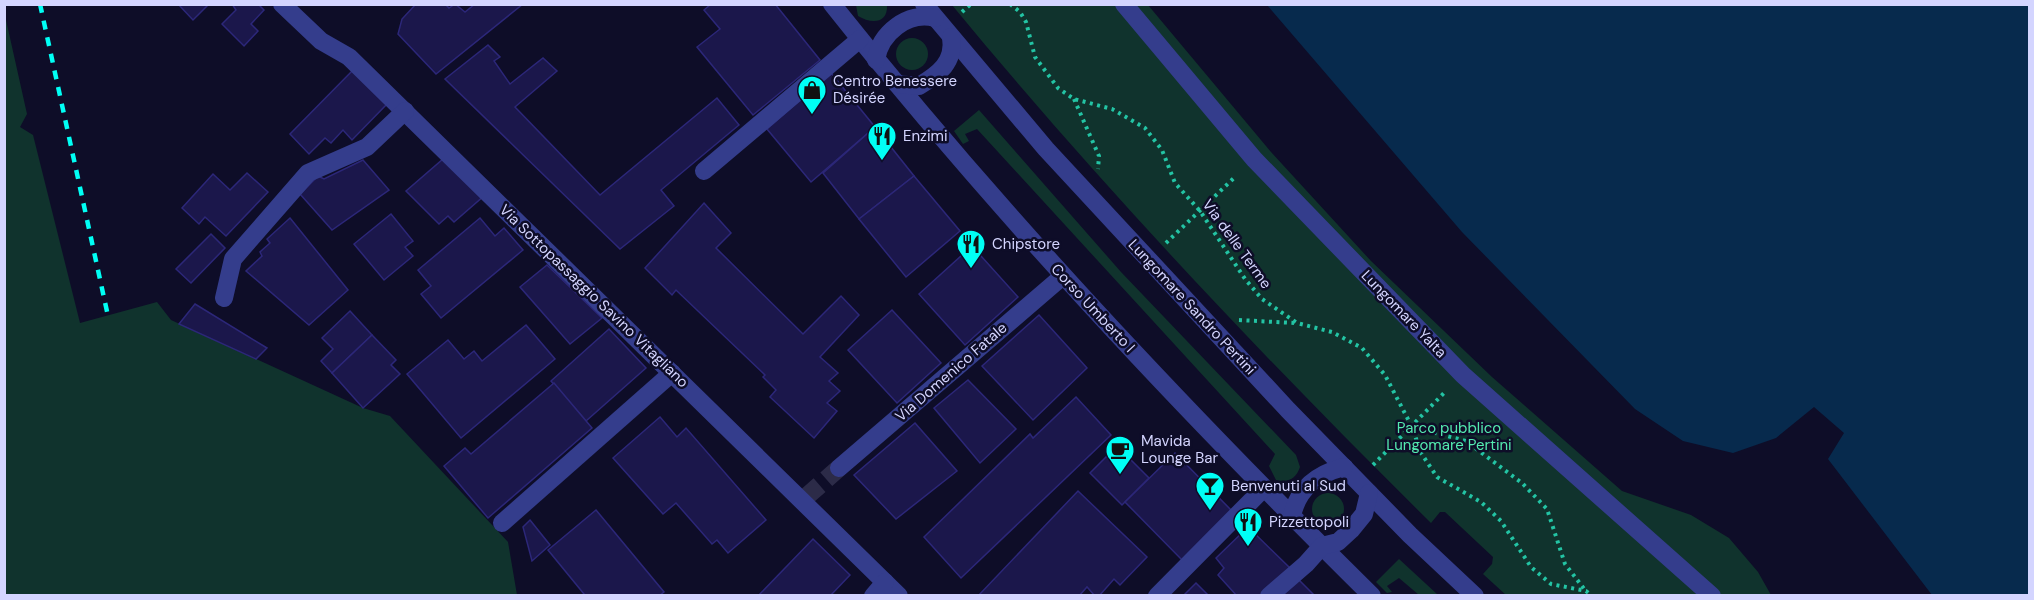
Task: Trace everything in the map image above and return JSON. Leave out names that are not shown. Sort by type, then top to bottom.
[{"type":"street","name":"Via Sottopassaggio Savino Vitagliano","points":[[282,4],[321,41],[349,57],[804,499],[899,596]]},
{"type":"street","name":"Corso Umberto I","points":[[832,4],[876,60],[1063,276],[1264,488],[1372,596]]},
{"type":"street","name":"Lungomare Yalta","points":[[1125,4],[1254,159],[1463,375],[1712,596]]},
{"type":"street","points":[[876,60],[882,43],[902,22],[929,11]]},
{"type":"street","name":"Lungomare Sandro Pertini","points":[[929,11],[1086,193],[1288,410],[1475,596]]},
{"type":"street","points":[[897,84],[919,86],[936,75],[950,56],[951,37]]},
{"type":"street","points":[[704,171],[860,39]]},
{"type":"street","points":[[224,298],[233,259],[308,173],[367,147],[405,111]]},
{"type":"street","name":"Via Domenico Fatale","points":[[839,468],[1063,276]]},
{"type":"street","points":[[502,523],[672,373]]},
{"type":"street","points":[[1292,516],[1295,500],[1307,486],[1322,472],[1344,467]]},
{"type":"street","points":[[1157,596],[1264,488]]},
{"type":"street","points":[[1269,596],[1306,564],[1322,546],[1338,542],[1351,530],[1364,514],[1369,493]]},
{"type":"street","points":[[873,596],[885,582]]},
{"type":"path","name":"Via delle Terme","points":[[1010,4],[1020,12],[1026,22],[1035,57],[1058,88],[1074,99],[1112,109],[1145,128],[1162,150],[1175,183],[1200,211],[1251,286],[1277,311],[1297,323],[1332,332],[1362,348],[1385,375],[1412,427],[1421,453],[1437,477],[1481,502],[1501,520],[1531,567],[1551,584],[1586,591],[1592,596]]},
{"type":"path","points":[[1074,99],[1099,156],[1098,173]]},
{"type":"path","points":[[1160,247],[1254,159]]},
{"type":"path","points":[[1232,320],[1297,323]]},
{"type":"path","points":[[1373,465],[1463,375]]},
{"type":"path","points":[[1412,427],[1466,441],[1522,483],[1547,509],[1565,564],[1586,591]]},
{"type":"green space","points":[[856,5],[887,5],[887,11],[882,19],[873,21],[858,16]]},
{"type":"green space","name":"Parco pubblico Lungomare Pertini","points":[[952,5],[1148,5],[1271,152],[1371,261],[1492,377],[1622,491],[1691,515],[1729,538],[1758,572],[1771,595],[1506,595],[1483,574],[1492,564],[1493,557],[1445,512],[1440,512],[1431,523],[1307,398],[1125,205]]},
{"type":"green space","points":[[4,11],[27,114],[20,127],[33,135],[80,323],[157,302],[171,320],[363,408],[390,416],[508,542],[517,595],[5,595]]},
{"type":"green space","points":[[912,38],[923,43],[928,54],[923,65],[912,70],[901,65],[896,54],[901,43]]},
{"type":"green space","points":[[979,110],[1121,272],[1296,455],[1300,467],[1294,477],[1284,481],[1276,480],[1269,466],[1275,454],[977,129],[965,134],[969,141],[963,144],[954,131]]},
{"type":"green space","points":[[1328,493],[1339,498],[1344,509],[1339,520],[1328,525],[1317,520],[1312,509],[1317,498]]},
{"type":"green space","points":[[1399,559],[1438,595],[1419,595],[1399,578],[1387,586],[1392,592],[1387,593],[1376,582]]},
{"type":"water","points":[[1267,5],[2029,5],[2029,595],[1932,595],[1828,459],[1844,433],[1814,407],[1776,438],[1733,453],[1683,441],[1635,409],[1462,232]]},
{"type":"building","points":[[178,4],[209,4],[193,20]]},
{"type":"building","points":[[232,4],[258,4],[264,10],[251,24],[258,31],[244,46],[222,24],[236,10]]},
{"type":"building","points":[[416,4],[445,4],[449,8],[455,4],[465,12],[475,4],[523,4],[436,74],[398,34],[402,19]]},
{"type":"building","points":[[711,4],[775,4],[820,60],[753,115],[697,47],[720,29],[704,10]]},
{"type":"building","points":[[488,45],[500,57],[494,61],[510,84],[543,58],[557,71],[515,107],[600,195],[717,98],[739,125],[661,190],[674,206],[620,249],[445,79]]},
{"type":"building","points":[[353,70],[387,104],[352,140],[343,130],[331,143],[325,138],[309,154],[290,134]]},
{"type":"building","points":[[831,73],[875,127],[811,182],[767,129]]},
{"type":"building","points":[[875,127],[914,176],[859,219],[823,173]]},
{"type":"building","points":[[443,159],[485,195],[454,222],[448,216],[439,224],[406,191]]},
{"type":"building","points":[[363,160],[389,190],[332,230],[300,194],[318,176],[324,179]]},
{"type":"building","points":[[247,173],[268,192],[226,236],[205,217],[199,224],[182,208],[213,174],[230,190]]},
{"type":"building","points":[[914,176],[960,231],[906,277],[859,219]]},
{"type":"building","points":[[704,203],[731,233],[716,248],[803,334],[841,296],[859,315],[820,357],[838,373],[829,381],[840,391],[827,403],[837,411],[814,438],[770,397],[776,390],[763,377],[765,375],[676,290],[672,295],[645,268]]},
{"type":"building","points":[[391,214],[413,241],[405,247],[413,256],[384,280],[354,244]]},
{"type":"building","points":[[290,218],[348,290],[309,325],[246,271],[262,256],[260,252],[270,243],[267,239]]},
{"type":"building","points":[[480,218],[495,236],[504,228],[523,250],[441,318],[421,294],[431,286],[418,270]]},
{"type":"building","points":[[211,234],[225,248],[191,283],[176,269]]},
{"type":"building","points":[[972,246],[1018,297],[965,345],[919,294]]},
{"type":"building","points":[[547,265],[602,318],[570,344],[520,287]]},
{"type":"building","points":[[195,304],[267,348],[256,359],[179,324]]},
{"type":"building","points":[[892,310],[941,363],[897,403],[848,350]]},
{"type":"building","points":[[350,311],[372,335],[332,373],[321,361],[333,349],[322,338]]},
{"type":"building","points":[[1039,315],[1087,368],[1033,420],[982,366]]},
{"type":"building","points":[[526,325],[555,359],[461,438],[407,374],[448,340],[464,359],[474,351],[482,361]]},
{"type":"building","points":[[609,329],[646,368],[586,421],[551,381]]},
{"type":"building","points":[[372,335],[396,360],[391,365],[400,374],[363,408],[332,373]]},
{"type":"building","points":[[968,380],[1016,429],[980,463],[934,408]]},
{"type":"building","points":[[554,383],[592,428],[488,518],[444,466],[465,448],[471,454]]},
{"type":"building","points":[[1076,397],[1111,435],[961,578],[924,537],[1030,434],[1033,438]]},
{"type":"building","points":[[660,417],[677,437],[686,428],[766,520],[728,553],[717,540],[712,544],[676,503],[663,514],[613,458]]},
{"type":"building","points":[[915,423],[957,471],[896,519],[854,475]]},
{"type":"building","name":"Mavida Lounge Bar","points":[[1117,446],[1149,478],[1122,505],[1090,473]]},
{"type":"building","points":[[1175,453],[1232,511],[1182,560],[1125,502]]},
{"type":"building","points":[[1078,491],[1147,557],[1120,585],[1114,579],[1099,596],[1095,596],[1087,587],[1079,596],[978,596]]},
{"type":"building","points":[[596,510],[664,592],[659,596],[582,596],[584,594],[548,550]]},
{"type":"building","points":[[530,520],[550,545],[532,561],[523,527]]},
{"type":"building","points":[[1248,527],[1292,570],[1260,596],[1237,596],[1218,575],[1224,568],[1216,558]]},
{"type":"building","points":[[813,539],[850,575],[830,596],[758,596]]},
{"type":"building","points":[[1298,579],[1315,596],[1278,596]]},
{"type":"building","points":[[1196,583],[1209,596],[1183,596]]},
{"type":"tunnel","points":[[806,497],[839,468]]},
{"type":"railway","points":[[40,4],[108,316]]},
{"type":"place","name":"Centro Benessere Désirée","points":[[812,116]]},
{"type":"place","name":"Enzimi","points":[[882,162]]},
{"type":"place","name":"Chipstore","points":[[971,270]]},
{"type":"place","name":"Mavida Lounge Bar","points":[[1120,476]]},
{"type":"place","name":"Benvenuti al Sud","points":[[1210,512]]},
{"type":"place","name":"Pizzettopoli","points":[[1248,548]]}]
